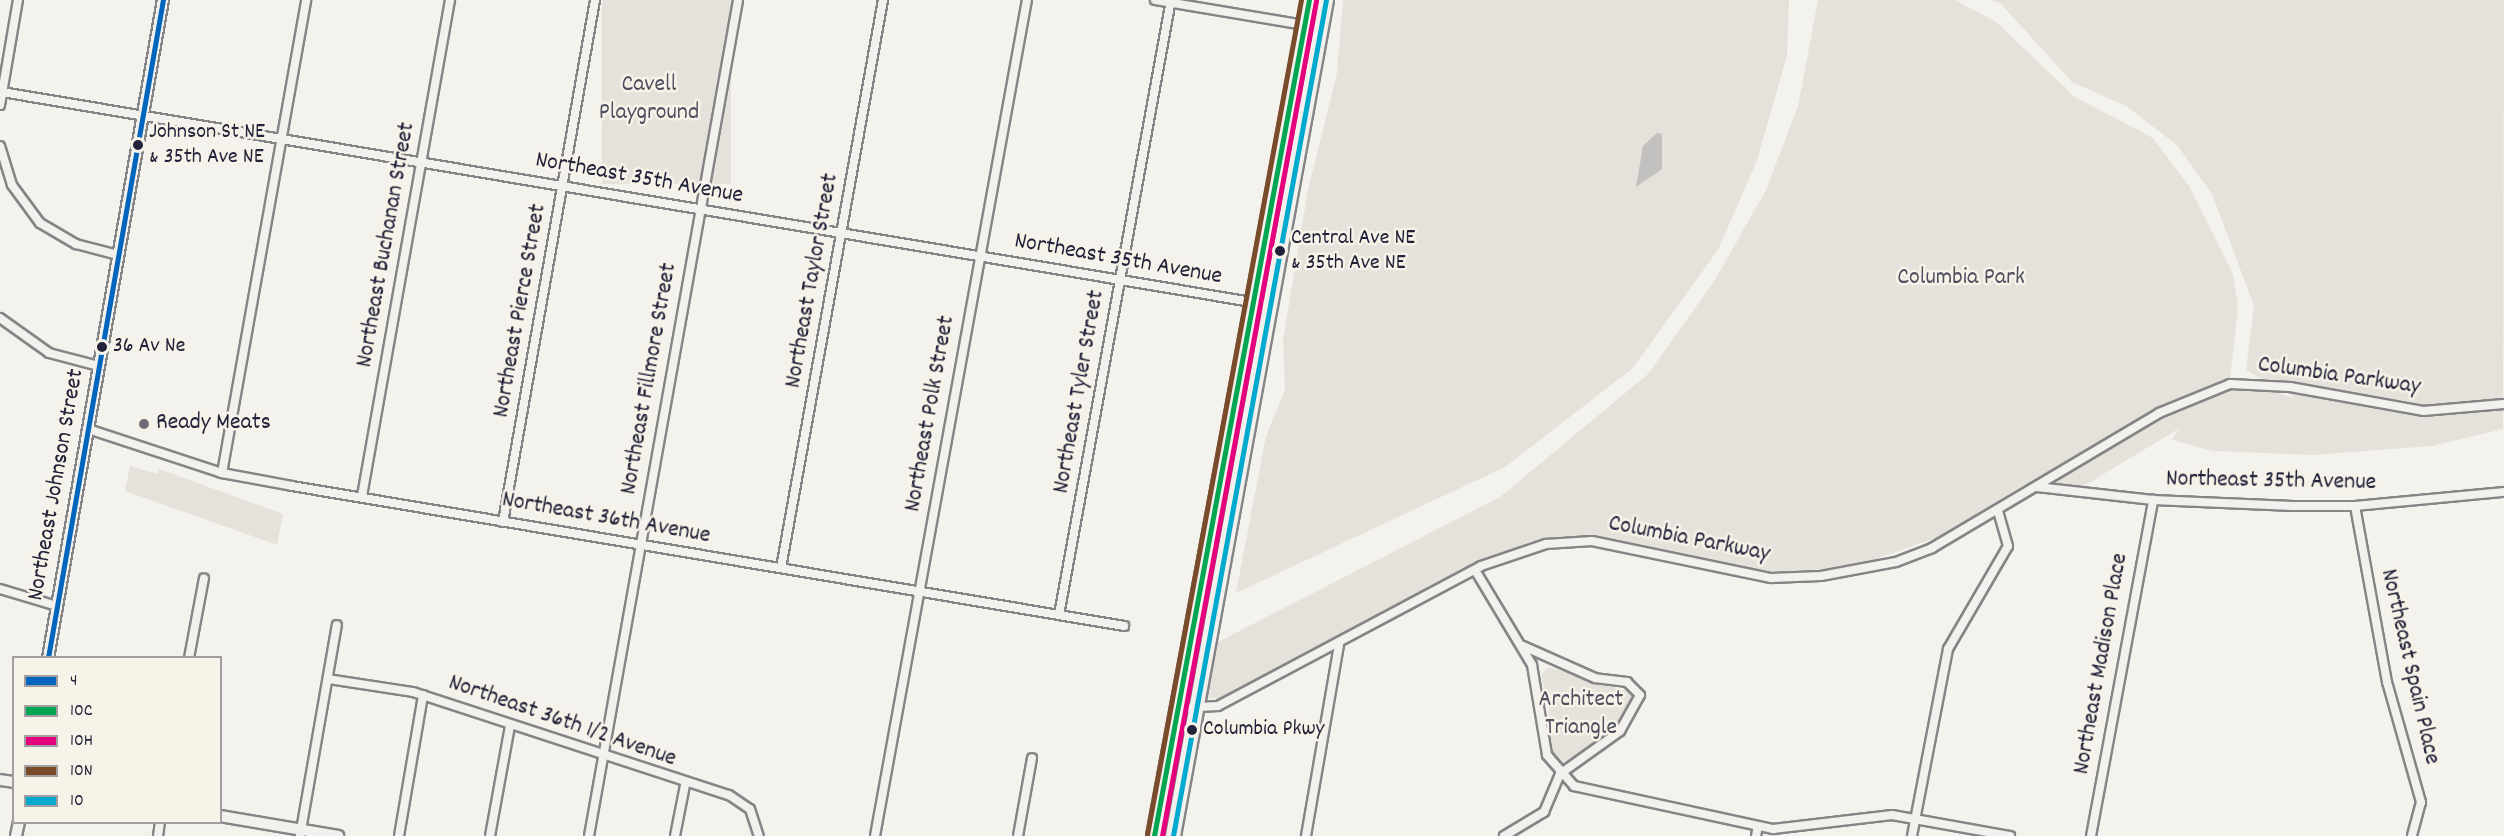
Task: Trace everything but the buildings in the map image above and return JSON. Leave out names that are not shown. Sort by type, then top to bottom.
[{"type":"main road","points":[[1154,836],[1180,708],[1309,0]]},
{"type":"main road","points":[[1173,836],[1326,0]]},
{"type":"street","points":[[0,105],[18,0]]},
{"type":"street","name":"Northeast Johnson Street","points":[[48,656],[163,0]]},
{"type":"street","points":[[222,473],[306,0]]},
{"type":"street","name":"Northeast Buchanan Street","points":[[362,496],[450,0]]},
{"type":"street","name":"Northeast Pierce Street","points":[[503,522],[595,0]]},
{"type":"street","name":"Northeast Fillmore Street","points":[[589,836],[738,0]]},
{"type":"street","name":"Northeast Taylor Street","points":[[781,568],[884,0]]},
{"type":"street","name":"Northeast Polk Street","points":[[875,836],[1027,0]]},
{"type":"street","points":[[1155,0],[1305,25]]},
{"type":"street","name":"Northeast Tyler Street","points":[[1059,615],[1171,1]]},
{"type":"street","name":"Northeast 35th Avenue","points":[[2,92],[1269,305]]},
{"type":"street","points":[[0,146],[12,185],[40,223],[76,244],[118,255]]},
{"type":"street","points":[[0,318],[49,353],[99,366]]},
{"type":"street","name":"Columbia Parkway","points":[[1180,708],[1196,710],[1218,706],[1339,645],[1504,555],[1568,540],[1620,546],[1748,576],[1821,576],[1896,562],[1998,510],[2159,413],[2230,384],[2290,387],[2401,409],[2504,405]]},
{"type":"street","name":"Northeast 36th Avenue","points":[[88,429],[222,473],[1124,626]]},
{"type":"street","name":"Northeast 35th Avenue","points":[[2037,487],[2152,500],[2355,506],[2504,492]]},
{"type":"street","name":"Northeast Madison Place","points":[[2091,836],[2152,500]]},
{"type":"street","name":"Northeast Spain Place","points":[[2355,506],[2387,682],[2421,802],[2412,836]]},
{"type":"street","points":[[1912,836],[1948,649],[2008,546],[1998,510]]},
{"type":"street","points":[[1475,570],[1522,646],[1540,688],[1542,742],[1560,774],[1574,786],[1758,826],[1792,830],[1870,816],[1915,820],[2010,836]]},
{"type":"street","points":[[189,656],[204,578]]},
{"type":"street","points":[[0,589],[57,606]]},
{"type":"street","points":[[300,833],[337,625]]},
{"type":"street","points":[[1306,836],[1339,645]]},
{"type":"street","points":[[1504,836],[1544,812],[1560,774],[1620,731],[1640,695],[1627,682],[1595,678],[1522,646]]},
{"type":"street","name":"Northeast 36th 1/2 Avenue","points":[[328,679],[423,695],[685,785],[740,800],[750,809],[759,836]]},
{"type":"street","points":[[399,836],[423,695]]},
{"type":"street","points":[[490,836],[510,726]]},
{"type":"street","points":[[1018,836],[1032,758]]},
{"type":"street","points":[[675,836],[685,785]]},
{"type":"street","points":[[222,816],[300,833],[338,836]]},
{"type":"street","points":[[1756,836],[1758,826]]},
{"type":"shaded area","name":"Cavell Playground","points":[[602,0],[731,0],[731,184],[602,184]]},
{"type":"shaded area","points":[[1343,0],[1789,0],[1787,56],[1756,163],[1718,250],[1632,369],[1505,467],[1236,593],[1266,436],[1285,390],[1283,340],[1308,190],[1337,73]]},
{"type":"shaded area","name":"Columbia Park","points":[[1818,0],[1955,0],[1996,22],[2075,97],[2153,138],[2189,186],[2233,274],[2238,307],[2230,379],[2295,398],[2246,370],[2254,306],[2212,194],[2177,145],[2126,106],[2072,82],[2000,3],[1990,0],[2504,0],[2503,429],[2432,446],[2312,455],[2213,451],[2172,440],[2180,428],[2082,487],[2025,484],[1938,537],[1853,567],[1783,572],[1722,566],[1588,535],[1531,541],[1223,699],[1209,698],[1204,692],[1212,645],[1500,497],[1648,374],[1715,280],[1766,190],[1798,106]]},
{"type":"shaded area","points":[[1657,133],[1662,134],[1662,169],[1636,187],[1643,146]]},
{"type":"shaded area","points":[[130,466],[157,474],[159,469],[283,514],[277,545],[125,491]]},
{"type":"shaded area","name":"Architect Triangle","points":[[1548,667],[1630,692],[1634,700],[1605,737],[1564,762],[1556,760],[1546,741],[1549,709],[1541,675]]},
{"type":"transit line","name":"4","points":[[48,656],[163,0]]},
{"type":"transit line","name":"10N","points":[[1147,835],[1301,0]]},
{"type":"transit line","name":"10C","points":[[1154,836],[1309,0]]},
{"type":"transit line","name":"10","points":[[1173,836],[1326,0]]},
{"type":"transit line","name":"10H","points":[[1162,836],[1316,1]]},
{"type":"place","name":"Johnson St NE & 35th Ave NE","points":[[138,145]]},
{"type":"place","name":"Central Ave NE & 35th Ave NE","points":[[1280,251]]},
{"type":"place","name":"36 Av Ne","points":[[102,347]]},
{"type":"place","name":"Ready Meats","points":[[144,424]]},
{"type":"place","name":"Columbia Pkwy","points":[[1192,730]]}]
